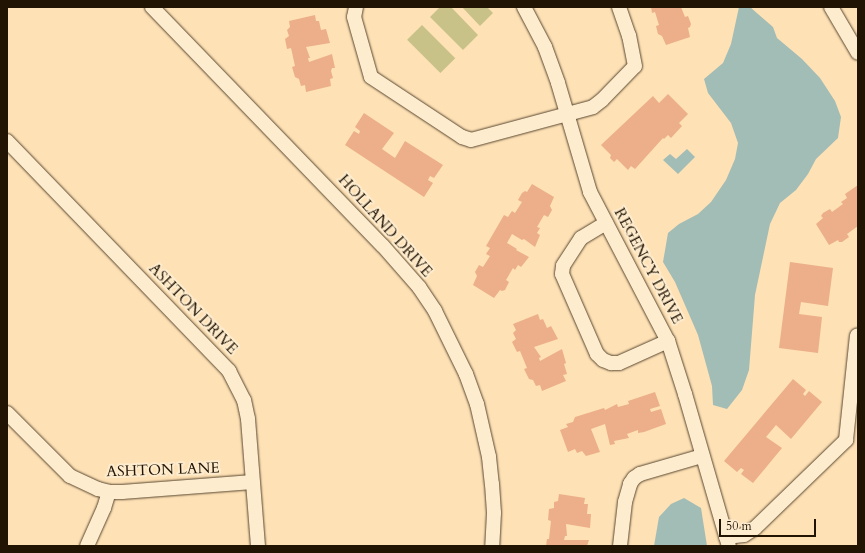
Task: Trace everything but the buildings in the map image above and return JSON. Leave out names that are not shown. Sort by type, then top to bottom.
[{"type":"street","name":"HOLLAND DRIVE","points":[[152,7],[383,246],[419,287],[435,311],[466,374],[477,404],[489,457],[492,484],[494,513],[492,546]]},
{"type":"street","points":[[356,7],[354,17],[371,77],[462,137],[471,140],[593,107],[635,66],[629,36],[619,7]]},
{"type":"street","name":"REGENCY DRIVE","points":[[524,7],[545,47],[568,115],[590,192],[668,341],[685,394],[727,542]]},
{"type":"street","points":[[831,7],[858,53]]},
{"type":"street","name":"ASHTON DRIVE","points":[[7,141],[229,371],[241,394],[246,409],[258,546]]},
{"type":"street","points":[[606,223],[581,238],[563,266],[562,274],[597,354],[603,360],[611,363],[618,362],[668,341]]},
{"type":"street","points":[[727,542],[744,535],[755,528],[846,440],[858,334]]},
{"type":"street","name":"ASHTON LANE","points":[[7,413],[70,476],[91,487],[109,492],[253,482]]},
{"type":"street","points":[[620,546],[625,502],[630,484],[634,478],[640,474],[702,456]]},
{"type":"street","points":[[87,546],[104,508],[109,492]]},
{"type":"shaded area","points":[[440,7],[451,7],[478,35],[463,50],[430,17]]},
{"type":"shaded area","points":[[462,7],[487,7],[493,13],[480,26]]},
{"type":"shaded area","points":[[422,25],[455,58],[440,73],[407,40]]},
{"type":"water","points":[[739,7],[750,7],[773,27],[777,38],[802,59],[820,78],[835,101],[841,117],[838,138],[816,159],[808,174],[796,190],[780,203],[770,224],[755,295],[749,370],[742,390],[727,409],[713,405],[712,386],[698,335],[675,282],[663,262],[668,233],[679,224],[698,214],[711,202],[726,180],[735,159],[738,143],[731,123],[708,93],[704,79],[723,63],[731,44]]},
{"type":"water","points":[[687,149],[695,157],[678,174],[663,160],[670,154],[676,159]]},
{"type":"water","points":[[684,498],[701,508],[707,546],[654,546],[659,517],[671,504]]}]
